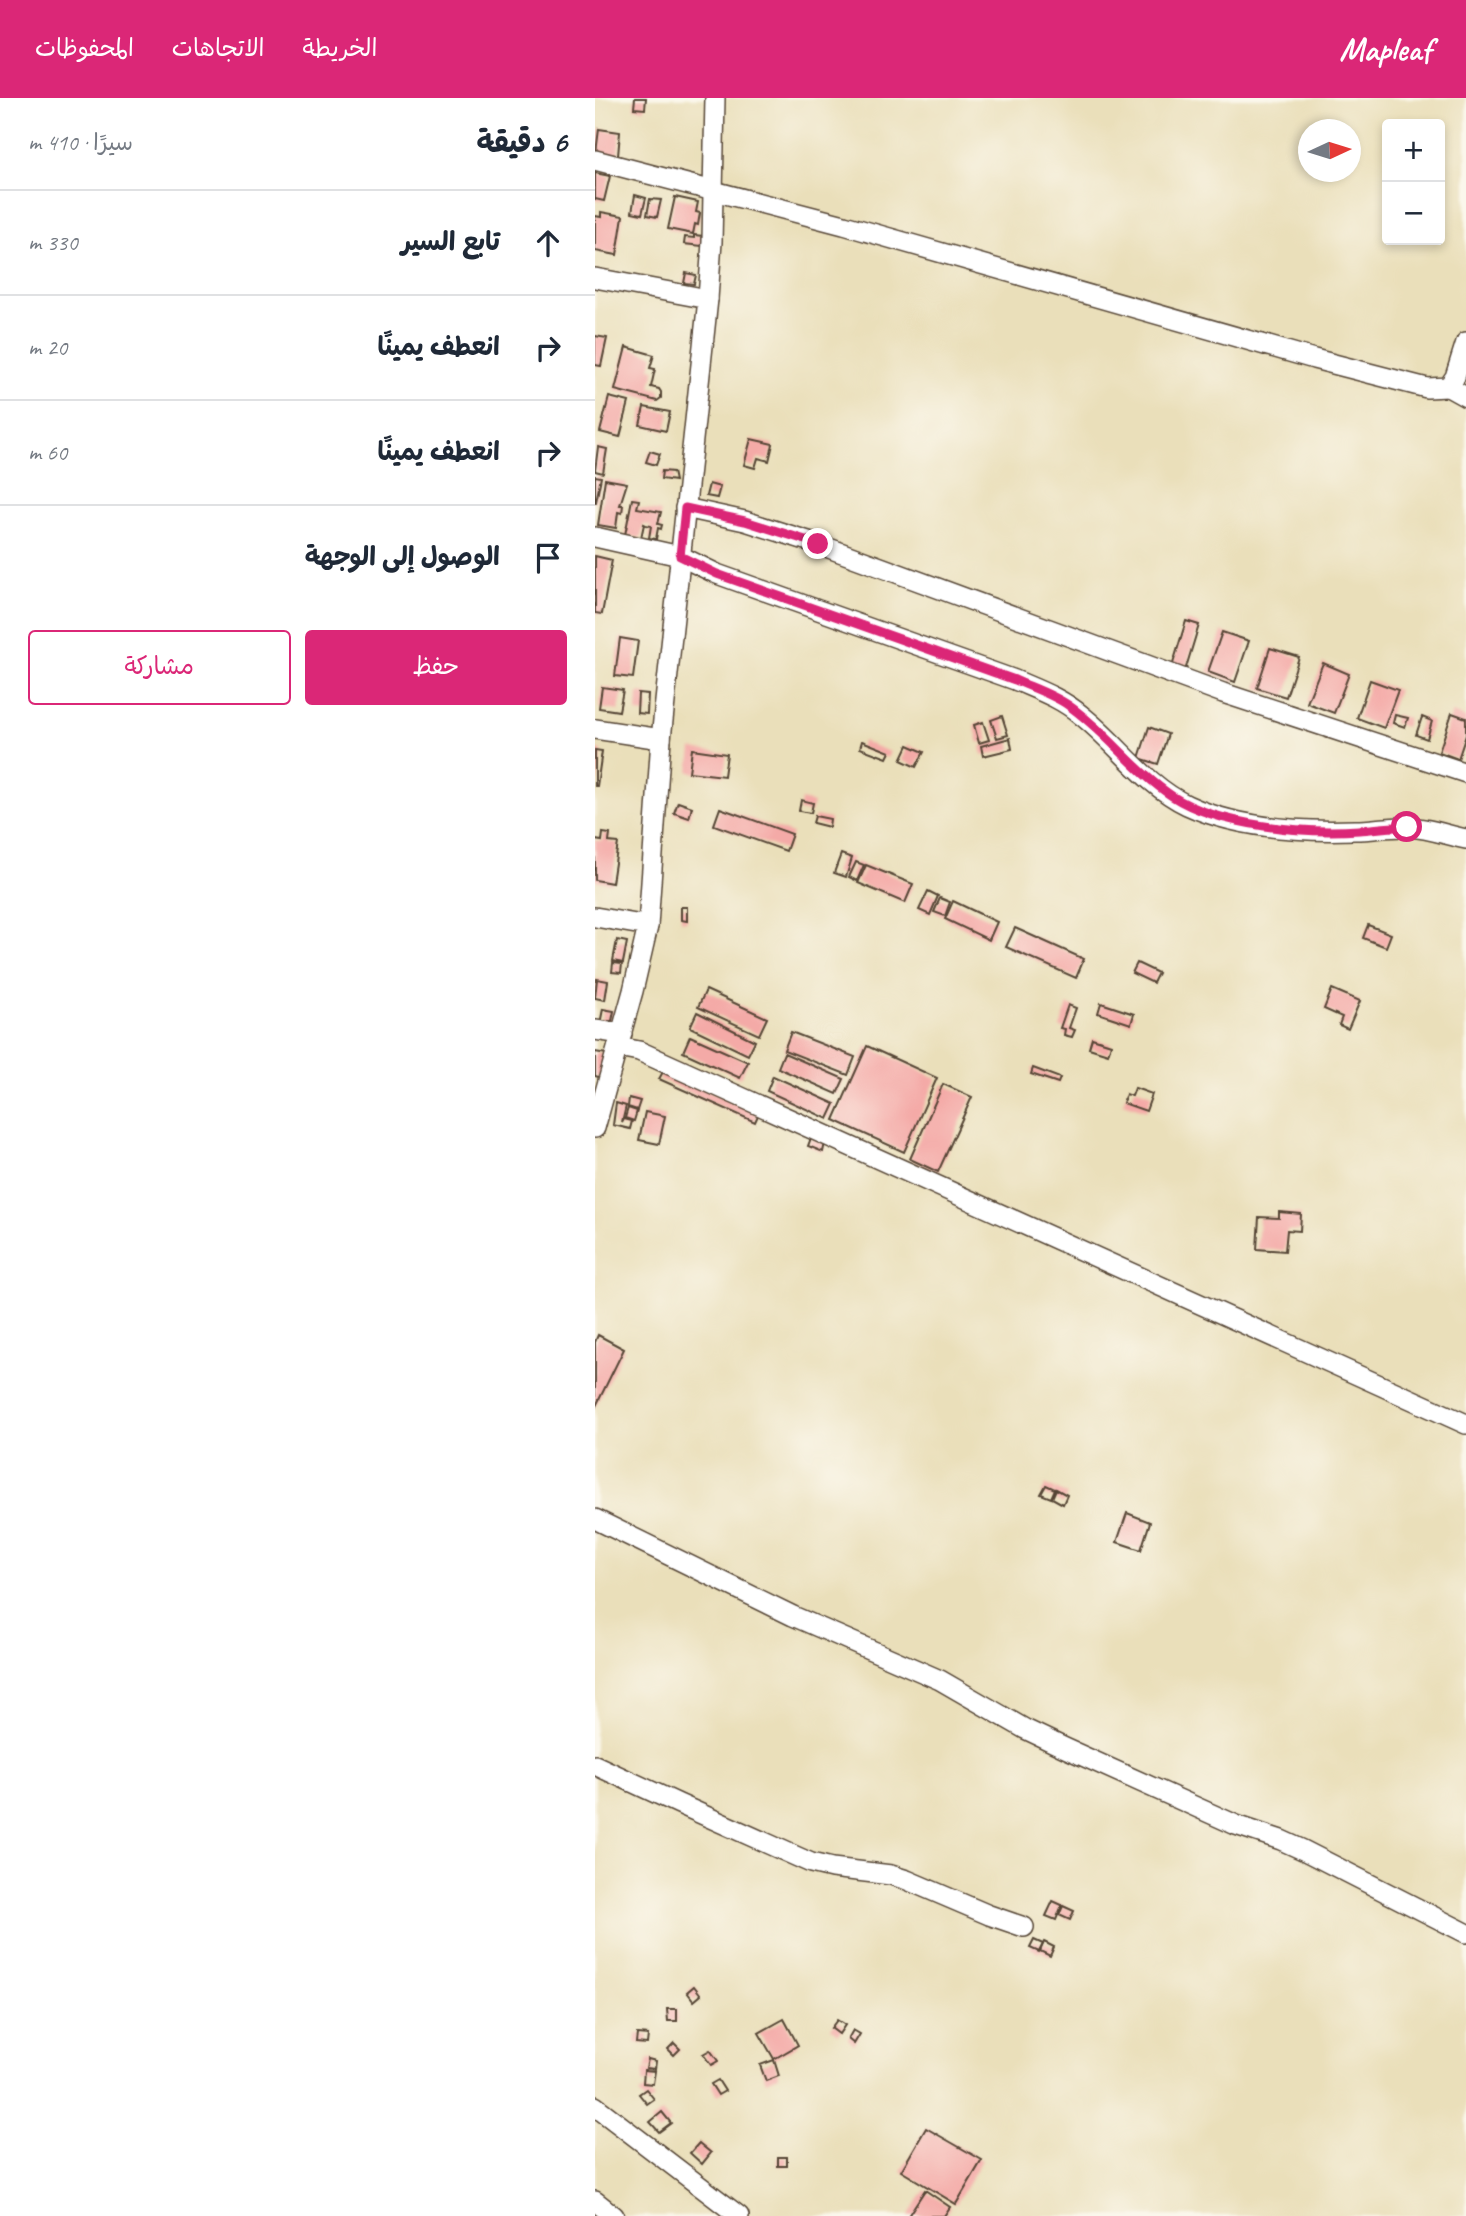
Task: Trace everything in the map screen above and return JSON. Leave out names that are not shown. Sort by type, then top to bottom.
[{"type":"street","points":[[595,1128],[648,926],[661,739],[708,299],[715,98]]},
{"type":"street","points":[[595,160],[844,225],[1314,359],[1427,388],[1448,387],[1466,397]]},
{"type":"street","points":[[595,278],[708,299]]},
{"type":"street","points":[[1448,387],[1455,377],[1466,342]]},
{"type":"street","points":[[685,508],[745,521],[818,544],[1223,693],[1466,773]]},
{"type":"street","points":[[595,537],[680,556],[717,574],[1003,676],[1057,698],[1083,716],[1142,773],[1169,794],[1212,815],[1256,824],[1328,831],[1392,826],[1423,828],[1466,839]]},
{"type":"street","points":[[595,729],[661,739]]},
{"type":"street","points":[[595,917],[648,926]]},
{"type":"street","points":[[595,1030],[1466,1424]]},
{"type":"street","points":[[595,1519],[793,1616],[940,1680],[1025,1730],[1236,1825],[1303,1850],[1466,1933]]},
{"type":"street","points":[[595,1765],[811,1863],[891,1875],[1024,1927]]},
{"type":"street","points":[[595,2106],[739,2216]]},
{"type":"street","points":[[595,2200],[614,2216]]},
{"type":"building","points":[[635,98],[646,98],[645,109],[634,108]]},
{"type":"building","points":[[599,129],[620,132],[618,156],[596,153]]},
{"type":"building","points":[[595,173],[610,176],[604,201],[595,199]]},
{"type":"building","points":[[635,195],[646,198],[642,214],[632,212]]},
{"type":"building","points":[[675,197],[698,202],[696,212],[700,213],[693,234],[668,229]]},
{"type":"building","points":[[650,199],[661,200],[657,217],[647,215]]},
{"type":"building","points":[[601,212],[623,216],[617,255],[595,251],[595,216],[601,217]]},
{"type":"building","points":[[694,235],[703,236],[702,246],[684,244],[685,237],[694,238]]},
{"type":"building","points":[[686,273],[696,275],[694,284],[684,283]]},
{"type":"building","points":[[595,336],[607,338],[601,366],[595,365]]},
{"type":"building","points":[[626,347],[654,355],[650,368],[655,369],[651,387],[661,392],[661,398],[657,401],[615,390]]},
{"type":"building","points":[[609,397],[629,402],[620,437],[600,432]]},
{"type":"building","points":[[644,407],[670,412],[666,431],[640,425]]},
{"type":"building","points":[[751,439],[773,444],[769,461],[758,458],[755,468],[744,465]]},
{"type":"building","points":[[598,447],[607,449],[603,473],[595,471]]},
{"type":"building","points":[[650,451],[660,454],[656,465],[646,462]]},
{"type":"building","points":[[662,471],[673,472],[675,481],[661,479]]},
{"type":"building","points":[[595,476],[601,477],[596,502],[595,502]]},
{"type":"building","points":[[605,479],[627,483],[620,505],[623,505],[622,513],[618,512],[616,528],[598,525]]},
{"type":"building","points":[[709,484],[720,487],[717,498],[706,496]]},
{"type":"building","points":[[632,499],[639,500],[637,508],[661,512],[658,524],[662,525],[661,529],[658,528],[656,539],[649,538],[651,526],[644,524],[641,538],[625,535]]},
{"type":"building","points":[[595,556],[612,560],[602,614],[595,613]]},
{"type":"building","points":[[1186,621],[1199,625],[1185,671],[1172,667]]},
{"type":"building","points":[[1222,632],[1249,641],[1235,682],[1208,672]]},
{"type":"building","points":[[620,638],[638,641],[633,678],[615,676]]},
{"type":"building","points":[[1270,648],[1299,657],[1286,697],[1257,688]]},
{"type":"building","points":[[1323,663],[1349,674],[1334,713],[1307,703]]},
{"type":"building","points":[[1370,680],[1398,690],[1384,728],[1357,718]]},
{"type":"building","points":[[602,687],[623,690],[619,711],[599,708]]},
{"type":"building","points":[[638,693],[648,694],[647,714],[637,713]]},
{"type":"building","points":[[1452,713],[1466,718],[1466,735],[1458,759],[1439,752]]},
{"type":"building","points":[[1395,715],[1408,718],[1405,727],[1393,723]]},
{"type":"building","points":[[1002,716],[1008,735],[997,738],[991,720]]},
{"type":"building","points":[[1422,717],[1432,721],[1427,739],[1416,735]]},
{"type":"building","points":[[983,722],[989,740],[979,743],[974,725]]},
{"type":"building","points":[[1149,727],[1168,734],[1158,764],[1139,758]]},
{"type":"building","points":[[1010,738],[1012,749],[983,756],[981,746]]},
{"type":"building","points":[[862,741],[890,752],[887,758],[860,748]]},
{"type":"building","points":[[908,745],[924,752],[916,767],[901,760]]},
{"type":"building","points":[[692,749],[727,754],[724,776],[689,772]]},
{"type":"building","points":[[595,750],[602,751],[597,786],[595,786]]},
{"type":"building","points":[[801,800],[813,803],[811,813],[799,811]]},
{"type":"building","points":[[678,802],[692,807],[689,818],[674,813]]},
{"type":"building","points":[[720,808],[792,834],[786,851],[714,825]]},
{"type":"building","points":[[815,816],[830,819],[829,827],[813,823]]},
{"type":"building","points":[[603,833],[610,834],[609,842],[618,843],[612,883],[595,880],[595,840],[602,841]]},
{"type":"building","points":[[841,854],[852,858],[846,877],[834,873]]},
{"type":"building","points":[[856,862],[864,865],[857,881],[849,877]]},
{"type":"building","points":[[866,865],[913,884],[905,903],[858,883]]},
{"type":"building","points":[[928,891],[938,896],[930,915],[919,910]]},
{"type":"building","points":[[940,898],[950,902],[945,916],[934,912]]},
{"type":"building","points":[[953,901],[997,922],[989,940],[945,919]]},
{"type":"building","points":[[681,907],[687,907],[687,921],[681,920]]},
{"type":"building","points":[[1368,925],[1391,934],[1386,947],[1363,938]]},
{"type":"building","points":[[1015,928],[1084,959],[1076,978],[1006,947]]},
{"type":"building","points":[[617,940],[627,942],[623,963],[613,961]]},
{"type":"building","points":[[613,963],[622,964],[621,973],[612,972]]},
{"type":"building","points":[[1137,963],[1158,973],[1153,983],[1132,973]]},
{"type":"building","points":[[597,979],[608,981],[605,1000],[595,998]]},
{"type":"building","points":[[1332,989],[1360,1001],[1348,1029],[1339,1025],[1342,1017],[1324,1009]]},
{"type":"building","points":[[706,990],[767,1018],[759,1035],[698,1007]]},
{"type":"building","points":[[1101,1003],[1134,1014],[1131,1024],[1098,1013]]},
{"type":"building","points":[[1068,1005],[1076,1008],[1069,1028],[1075,1030],[1072,1037],[1064,1035],[1065,1029],[1060,1028]]},
{"type":"building","points":[[603,1009],[614,1011],[608,1026],[600,1024]]},
{"type":"building","points":[[697,1012],[755,1041],[748,1055],[690,1027]]},
{"type":"building","points":[[791,1032],[855,1057],[848,1075],[784,1050]]},
{"type":"building","points":[[690,1036],[748,1062],[740,1078],[683,1052]]},
{"type":"building","points":[[1092,1038],[1111,1044],[1108,1054],[1089,1048]]},
{"type":"building","points":[[867,1046],[937,1078],[904,1152],[834,1120]]},
{"type":"building","points":[[595,1052],[607,1054],[602,1078],[595,1076]]},
{"type":"building","points":[[784,1053],[844,1079],[837,1094],[778,1068]]},
{"type":"building","points":[[1033,1068],[1060,1078],[1058,1083],[1031,1074]]},
{"type":"building","points":[[664,1070],[759,1113],[755,1122],[659,1079]]},
{"type":"building","points":[[773,1076],[835,1104],[828,1119],[767,1091]]},
{"type":"building","points":[[943,1084],[972,1097],[938,1172],[910,1159]]},
{"type":"building","points":[[1135,1088],[1152,1094],[1146,1111],[1123,1103],[1126,1094],[1132,1096]]},
{"type":"building","points":[[629,1098],[640,1101],[637,1110],[628,1107]]},
{"type":"building","points":[[616,1103],[626,1106],[622,1123],[624,1119],[632,1121],[630,1129],[613,1125]]},
{"type":"building","points":[[628,1108],[637,1111],[634,1121],[625,1118]]},
{"type":"building","points":[[645,1112],[665,1116],[659,1144],[639,1140]]},
{"type":"building","points":[[811,1138],[825,1143],[823,1152],[808,1146]]},
{"type":"building","points":[[1279,1212],[1301,1214],[1300,1231],[1287,1230],[1285,1251],[1257,1249],[1259,1217],[1279,1218]]},
{"type":"building","points":[[598,1335],[624,1349],[595,1408],[595,1342]]},
{"type":"building","points":[[1046,1485],[1055,1489],[1051,1498],[1041,1494]]},
{"type":"building","points":[[1056,1489],[1067,1495],[1063,1504],[1052,1498]]},
{"type":"building","points":[[1127,1513],[1150,1522],[1141,1550],[1117,1542]]},
{"type":"building","points":[[1053,1901],[1062,1905],[1056,1920],[1046,1916]]},
{"type":"building","points":[[1063,1906],[1074,1911],[1070,1920],[1059,1915]]},
{"type":"building","points":[[1034,1940],[1043,1944],[1039,1952],[1030,1948]]},
{"type":"building","points":[[1044,1942],[1054,1947],[1050,1956],[1040,1951]]},
{"type":"building","points":[[694,1986],[701,1995],[694,2001],[687,1992]]},
{"type":"building","points":[[667,2009],[677,2009],[677,2021],[668,2021]]},
{"type":"building","points":[[784,2019],[798,2045],[774,2059],[759,2033]]},
{"type":"building","points":[[837,2020],[845,2025],[839,2034],[831,2028]]},
{"type":"building","points":[[853,2030],[860,2034],[854,2044],[848,2039]]},
{"type":"building","points":[[637,2034],[648,2035],[647,2044],[636,2043]]},
{"type":"building","points":[[674,2043],[680,2049],[674,2055],[668,2049]]},
{"type":"building","points":[[710,2050],[718,2061],[711,2065],[703,2054]]},
{"type":"building","points":[[648,2059],[656,2061],[655,2069],[646,2068]]},
{"type":"building","points":[[774,2060],[779,2076],[766,2081],[760,2065]]},
{"type":"building","points":[[644,2070],[655,2071],[653,2084],[643,2083]]},
{"type":"building","points":[[718,2080],[725,2091],[718,2095],[711,2084]]},
{"type":"building","points":[[646,2089],[654,2099],[647,2104],[639,2094]]},
{"type":"building","points":[[662,2112],[671,2123],[659,2132],[650,2122]]},
{"type":"building","points":[[926,2128],[982,2160],[956,2204],[901,2171]]},
{"type":"building","points":[[699,2143],[711,2153],[702,2164],[690,2153]]},
{"type":"building","points":[[778,2157],[787,2157],[787,2166],[778,2166]]},
{"type":"building","points":[[925,2190],[950,2207],[944,2216],[908,2216]]},
{"type":"route","points":[[818,544],[745,521],[685,508],[680,556],[717,574],[1015,680],[1057,698],[1083,716],[1142,773],[1169,794],[1212,815],[1256,824],[1328,831],[1407,827]]}]
